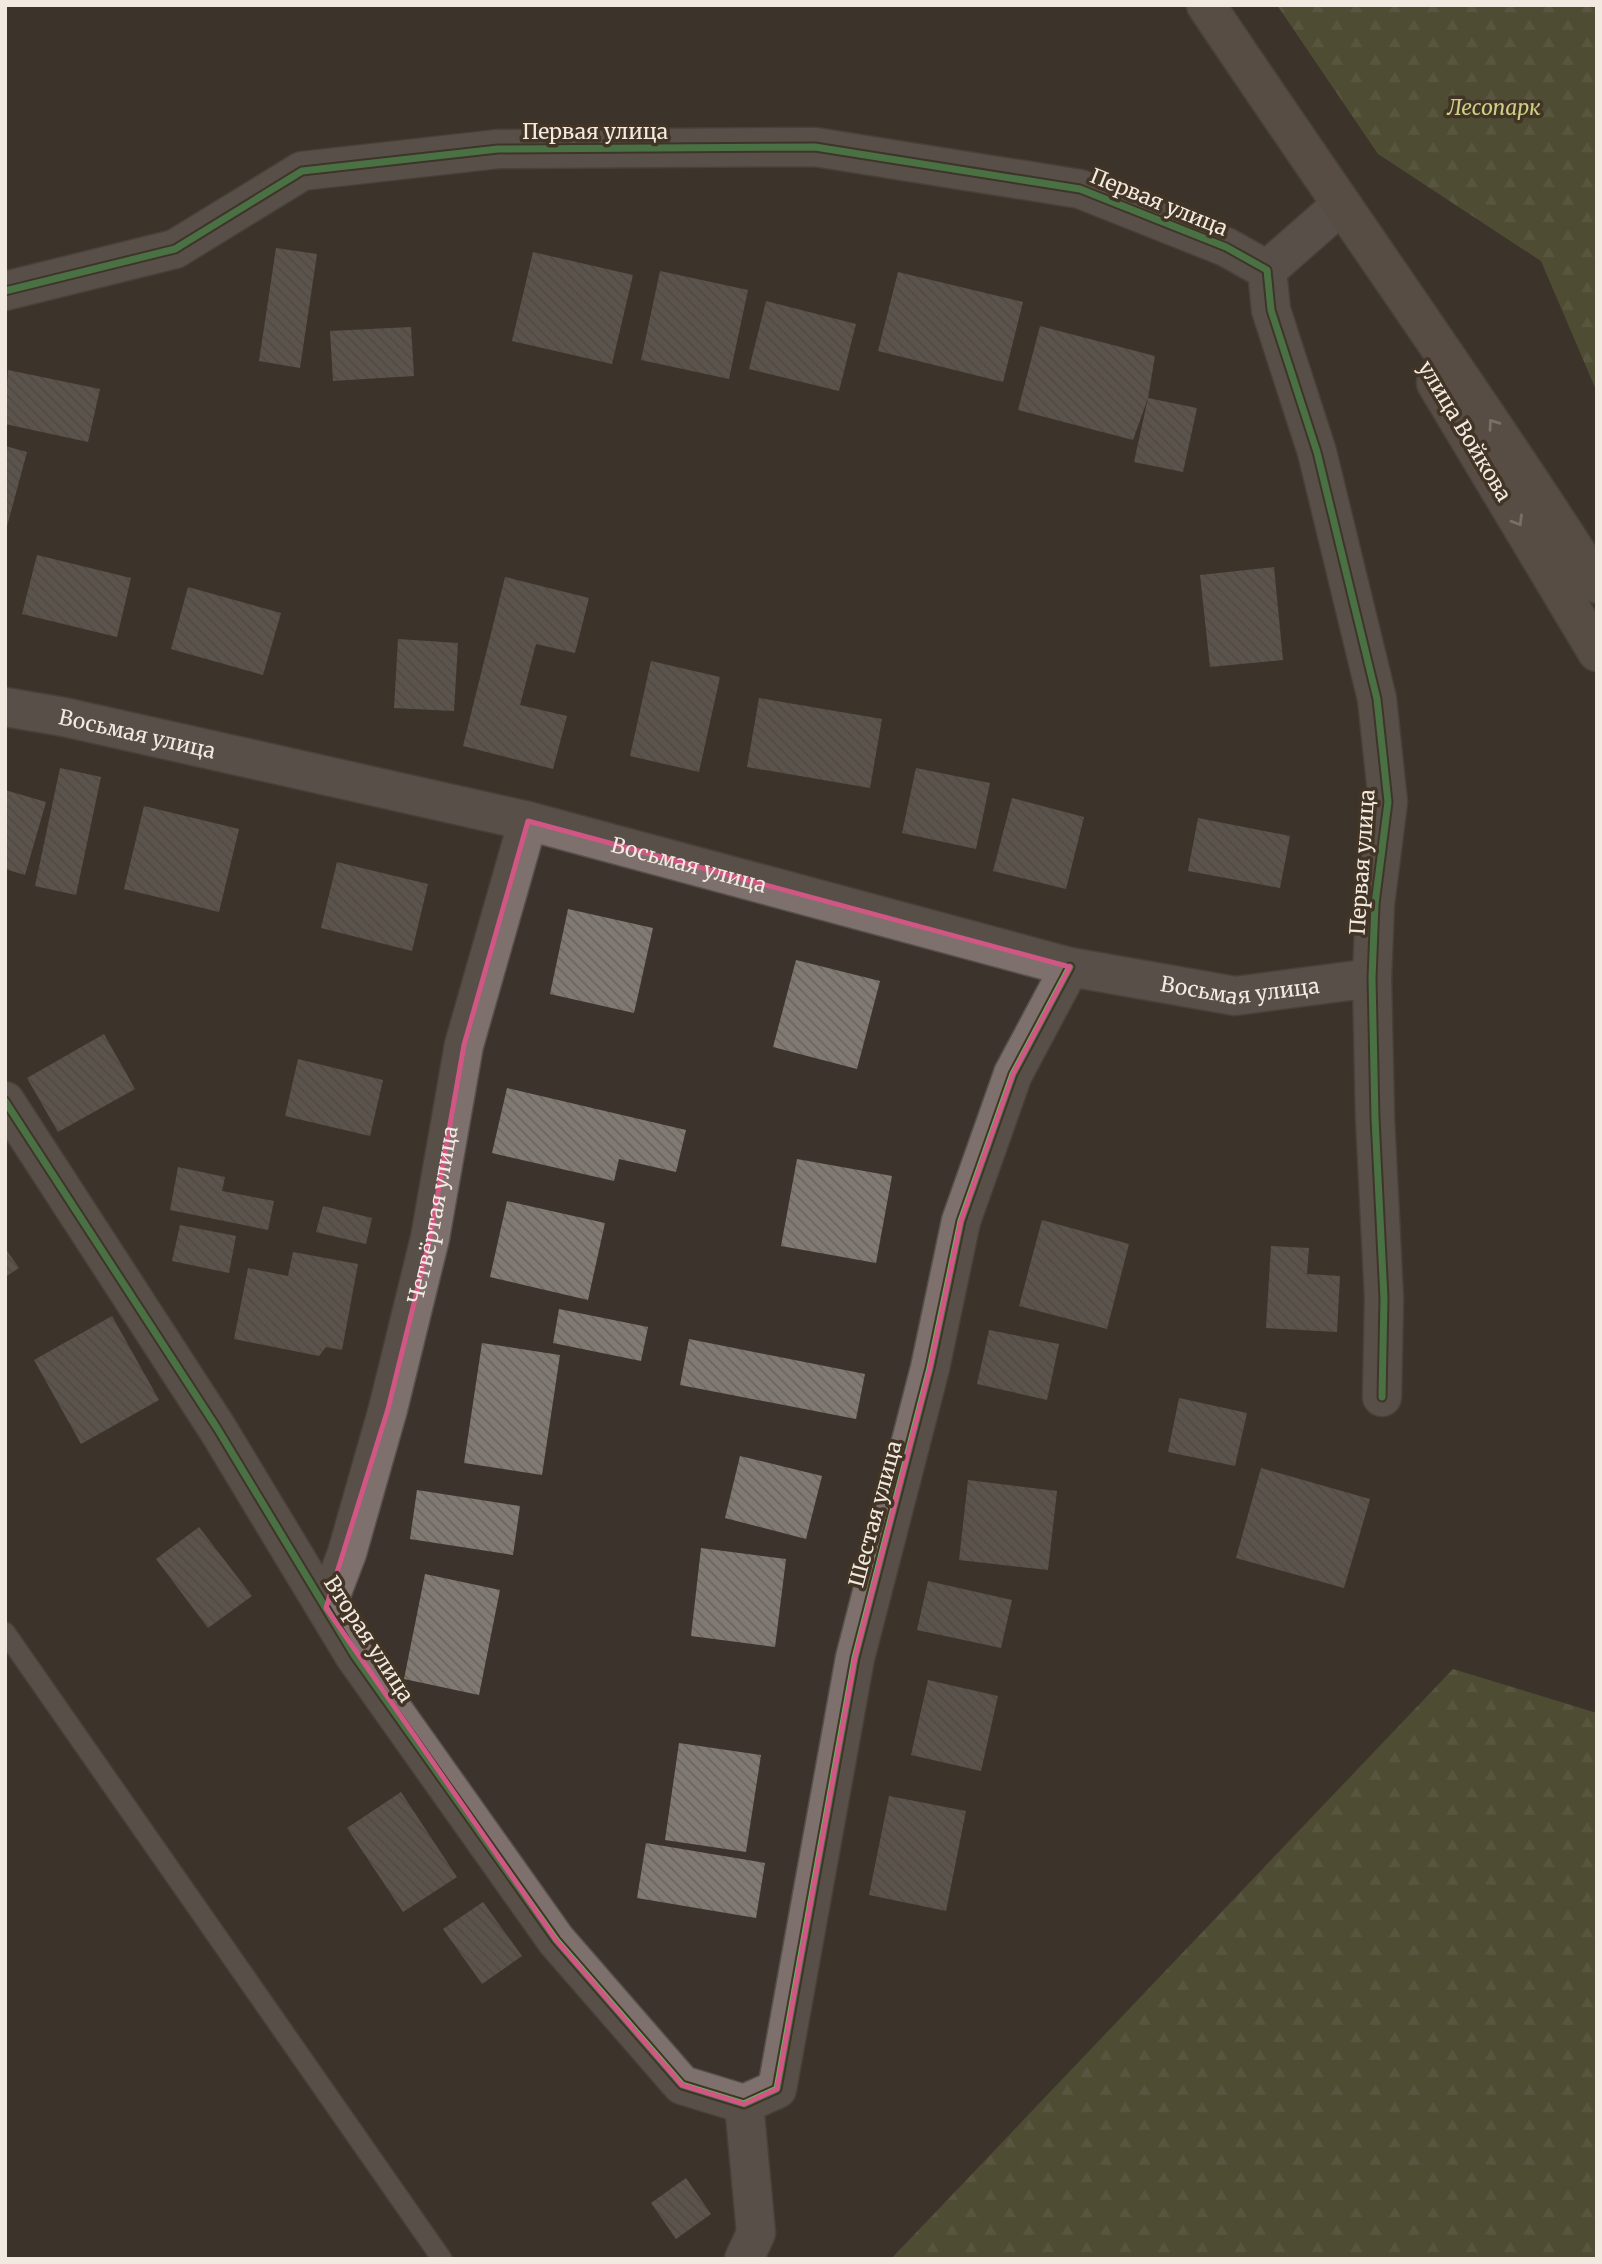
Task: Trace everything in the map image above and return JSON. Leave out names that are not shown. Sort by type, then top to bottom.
[{"type":"main road","name":"улица Войкова","points":[[1206,5],[1340,206],[1511,450],[1597,584]]},
{"type":"main road","name":"улица Войкова","points":[[1340,206],[1423,362],[1597,652]]},
{"type":"street","name":"Первая улица","points":[[5,291],[175,249],[302,171],[498,149],[815,147],[1080,189],[1226,247],[1267,270],[1271,310],[1317,453],[1377,699],[1388,802],[1375,904],[1372,978],[1375,1118],[1384,1298],[1382,1397]]},
{"type":"street","points":[[1267,270],[1340,206]]},
{"type":"street","name":"Восьмая улица","points":[[5,707],[64,716],[528,821],[1070,967],[1235,996],[1372,978]]},
{"type":"street","name":"Четвёртая улица","points":[[326,1608],[348,1553],[388,1409],[430,1238],[464,1045],[528,821]]},
{"type":"street","name":"Шестая улица","points":[[744,2259],[756,2232],[761,2096],[855,1658],[930,1368],[961,1221],[1013,1074],[1070,967]]},
{"type":"street","name":"Вторая улица","points":[[5,1101],[218,1428],[354,1654],[556,1940],[682,2085],[761,2096]]},
{"type":"lane","points":[[5,1632],[442,2259]]},
{"type":"highlighted area","points":[[528,821],[1070,967],[1013,1074],[961,1221],[930,1368],[855,1658],[777,2089],[744,2104],[682,2085],[556,1940],[326,1608],[388,1409],[430,1238],[464,1045]]},
{"type":"green space","name":"Лесопарк","points":[[1277,5],[1597,5],[1597,392],[1541,261],[1378,154]]},
{"type":"green space","points":[[1453,1669],[1597,1713],[1597,2259],[891,2259]]},
{"type":"building","points":[[276,248],[317,254],[300,368],[259,361]]},
{"type":"building","points":[[533,252],[633,275],[612,364],[512,341]]},
{"type":"building","points":[[660,271],[748,290],[729,379],[641,360]]},
{"type":"building","points":[[898,272],[1023,302],[1003,382],[878,351]]},
{"type":"building","points":[[766,301],[856,324],[839,391],[749,369]]},
{"type":"building","points":[[1040,326],[1155,356],[1148,398],[1133,440],[1018,410]]},
{"type":"building","points":[[411,327],[414,376],[333,381],[330,331]]},
{"type":"building","points":[[8,370],[100,389],[88,442],[5,424]]},
{"type":"building","points":[[1148,398],[1197,408],[1183,472],[1134,462]]},
{"type":"building","points":[[5,446],[27,452],[6,530],[5,530]]},
{"type":"building","points":[[37,555],[131,578],[117,637],[22,614]]},
{"type":"building","points":[[1274,567],[1283,660],[1210,667],[1200,575]]},
{"type":"building","points":[[505,577],[589,598],[575,653],[536,644],[520,705],[567,716],[553,769],[463,746]]},
{"type":"building","points":[[188,587],[281,613],[263,675],[171,649]]},
{"type":"building","points":[[398,639],[458,643],[454,711],[394,708]]},
{"type":"building","points":[[651,661],[720,677],[699,772],[630,756]]},
{"type":"building","points":[[759,698],[882,719],[870,788],[747,767]]},
{"type":"building","points":[[60,768],[101,777],[76,895],[35,886]]},
{"type":"building","points":[[916,768],[990,783],[976,849],[902,833]]},
{"type":"building","points":[[5,790],[46,802],[25,875],[5,869]]},
{"type":"building","points":[[1012,798],[1084,817],[1066,889],[993,871]]},
{"type":"building","points":[[144,806],[239,829],[219,912],[124,889]]},
{"type":"building","points":[[1198,818],[1290,836],[1280,888],[1188,871]]},
{"type":"building","points":[[337,862],[428,884],[412,951],[321,928]]},
{"type":"building","points":[[568,909],[653,928],[634,1013],[550,994]]},
{"type":"building","points":[[796,960],[880,981],[857,1069],[773,1047]]},
{"type":"building","points":[[104,1034],[135,1089],[58,1132],[27,1078]]},
{"type":"building","points":[[298,1059],[383,1080],[370,1136],[285,1116]]},
{"type":"building","points":[[507,1088],[686,1130],[676,1172],[619,1159],[614,1181],[492,1153]]},
{"type":"building","points":[[797,1159],[892,1176],[876,1263],[781,1246]]},
{"type":"building","points":[[178,1167],[225,1177],[222,1191],[274,1201],[268,1230],[170,1210]]},
{"type":"building","points":[[507,1201],[605,1223],[588,1300],[490,1277]]},
{"type":"building","points":[[323,1206],[372,1218],[366,1244],[316,1232]]},
{"type":"building","points":[[1042,1220],[1129,1244],[1107,1329],[1019,1306]]},
{"type":"building","points":[[180,1225],[236,1236],[229,1273],[172,1261]]},
{"type":"building","points":[[1271,1246],[1309,1248],[1307,1274],[1340,1276],[1337,1332],[1266,1328]]},
{"type":"building","points":[[5,1248],[19,1268],[5,1277]]},
{"type":"building","points":[[293,1252],[358,1264],[342,1350],[326,1347],[319,1356],[234,1339],[248,1268],[288,1276]]},
{"type":"building","points":[[559,1309],[648,1327],[641,1361],[553,1343]]},
{"type":"building","points":[[112,1316],[159,1400],[81,1444],[34,1360]]},
{"type":"building","points":[[989,1330],[1059,1344],[1047,1400],[977,1384]]},
{"type":"building","points":[[689,1339],[865,1374],[856,1419],[680,1385]]},
{"type":"building","points":[[482,1343],[560,1355],[542,1475],[464,1463]]},
{"type":"building","points":[[1179,1398],[1247,1413],[1235,1466],[1168,1452]]},
{"type":"building","points":[[740,1456],[822,1476],[806,1539],[725,1518]]},
{"type":"building","points":[[1261,1468],[1370,1499],[1344,1588],[1236,1558]]},
{"type":"building","points":[[968,1480],[1057,1491],[1048,1570],[959,1560]]},
{"type":"building","points":[[417,1490],[520,1506],[513,1555],[410,1539]]},
{"type":"building","points":[[199,1527],[252,1596],[208,1628],[156,1559]]},
{"type":"building","points":[[701,1548],[786,1559],[775,1647],[691,1636]]},
{"type":"building","points":[[425,1574],[500,1590],[479,1695],[404,1679]]},
{"type":"building","points":[[928,1581],[1012,1600],[1001,1648],[917,1630]]},
{"type":"building","points":[[928,1680],[998,1696],[981,1771],[911,1755]]},
{"type":"building","points":[[679,1743],[761,1755],[746,1852],[665,1840]]},
{"type":"building","points":[[401,1792],[457,1877],[403,1912],[347,1828]]},
{"type":"building","points":[[889,1796],[966,1811],[946,1911],[869,1895]]},
{"type":"building","points":[[646,1843],[765,1863],[756,1918],[637,1898]]},
{"type":"building","points":[[483,1902],[522,1956],[482,1984],[443,1929]]},
{"type":"building","points":[[686,2178],[711,2214],[676,2239],[651,2203]]},
{"type":"cycle path","points":[[5,291],[175,249],[302,171],[498,149],[815,147],[1080,189],[1226,247],[1267,270],[1271,310],[1317,452],[1377,699],[1388,802],[1375,904],[1372,978],[1375,1118],[1384,1298],[1382,1397]]},
{"type":"cycle path","points":[[5,1101],[217,1428],[354,1655],[556,1940],[682,2085],[744,2104],[777,2089],[855,1658],[930,1368],[961,1221],[1013,1074],[1070,967]]}]
